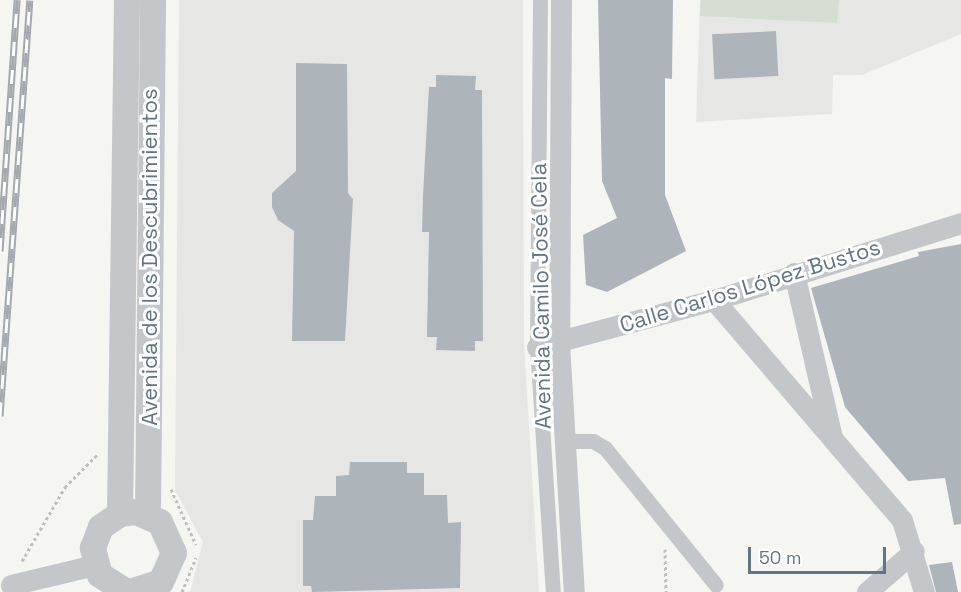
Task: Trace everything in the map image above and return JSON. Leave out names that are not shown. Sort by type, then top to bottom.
[{"type":"street","name":"Avenida de los Descubrimientos","points":[[120,514],[127,0]]},
{"type":"street","name":"Avenida de los Descubrimientos","points":[[148,515],[153,0]]},
{"type":"street","name":"Avenida Camilo José Cela","points":[[540,0],[537,347],[553,592]]},
{"type":"street","name":"Avenida Camilo José Cela","points":[[561,0],[559,343],[574,592]]},
{"type":"street","name":"Calle Carlos López Bustos","points":[[537,347],[714,300],[794,273],[961,223]]},
{"type":"street","points":[[794,273],[833,440]]},
{"type":"street","points":[[714,300],[902,520],[914,551],[924,592]]},
{"type":"street","points":[[564,441],[593,441],[605,448],[716,585]]},
{"type":"street","points":[[15,575],[95,565],[130,591],[161,582],[174,553],[172,540],[148,515],[120,514],[101,527],[93,548],[95,565]]},
{"type":"street","points":[[867,592],[914,551]]},
{"type":"path","points":[[15,575],[82,467],[98,453],[121,446]]},
{"type":"shaded area","points":[[179,0],[523,0],[524,343],[539,592],[190,592],[203,542],[175,490]]},
{"type":"shaded area","points":[[700,0],[961,0],[961,34],[862,75],[833,75],[832,114],[696,122]]},
{"type":"shaded area","points":[[701,0],[839,0],[837,23],[700,16]]},
{"type":"building","points":[[598,0],[673,0],[672,79],[665,78],[665,195],[686,251],[607,292],[586,285],[583,235],[617,218],[602,181]]},
{"type":"building","points":[[776,31],[778,76],[714,79],[712,34]]},
{"type":"building","points":[[296,63],[347,64],[348,193],[353,199],[345,341],[292,341],[294,231],[278,220],[272,207],[272,193],[296,171]]},
{"type":"building","points":[[436,75],[476,76],[475,90],[482,90],[483,341],[475,341],[475,351],[436,350],[437,337],[427,337],[429,232],[422,232],[423,195],[429,87],[436,87]]},
{"type":"building","points":[[961,244],[961,524],[954,525],[945,478],[908,481],[845,407],[811,288],[919,256],[918,252]]},
{"type":"building","points":[[350,462],[407,462],[407,473],[424,473],[424,495],[447,495],[448,523],[461,522],[460,588],[312,592],[311,586],[303,586],[303,520],[313,520],[315,496],[336,496],[336,476],[349,475]]},
{"type":"building","points":[[952,562],[958,592],[936,592],[929,565]]},
{"type":"railway","points":[[0,251],[17,0]]},
{"type":"railway","points":[[0,416],[30,0]]}]
